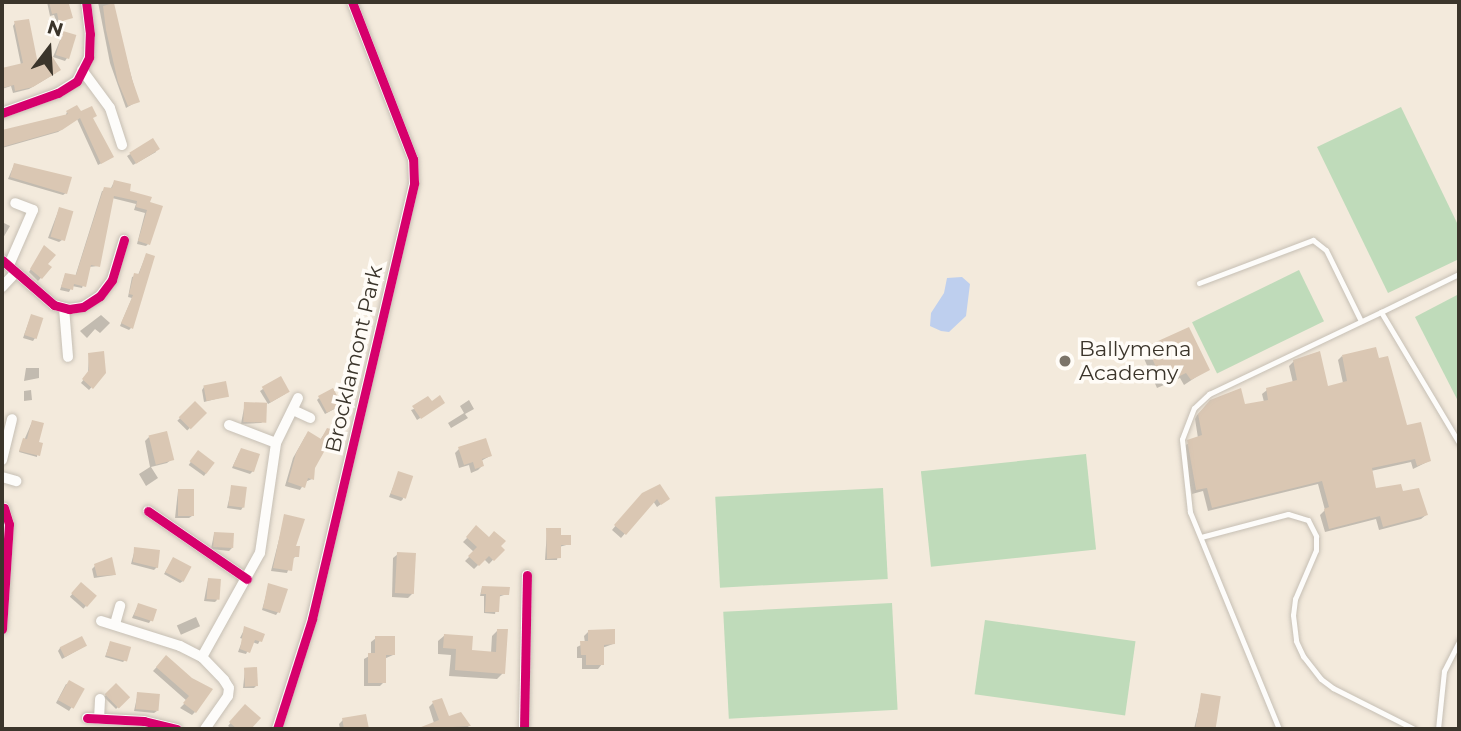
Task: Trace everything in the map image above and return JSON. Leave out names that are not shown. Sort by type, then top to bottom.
[{"type":"street","points":[[2,113],[58,93],[77,81],[89,57],[90,34],[86,2]]},
{"type":"street","name":"Brocklamont Park","points":[[277,729],[312,619],[414,183],[413,159],[352,2]]},
{"type":"street","points":[[82,70],[110,108],[122,145]]},
{"type":"street","points":[[2,287],[33,210],[15,203]]},
{"type":"street","points":[[9,266],[54,305],[64,308],[83,307],[100,296],[112,280],[124,240]]},
{"type":"street","points":[[64,308],[68,357]]},
{"type":"street","points":[[202,657],[247,579],[263,541],[276,443],[298,398]]},
{"type":"street","points":[[293,410],[310,418]]},
{"type":"street","points":[[2,460],[12,419]]},
{"type":"street","points":[[229,425],[276,443]]},
{"type":"street","points":[[2,477],[16,481]]},
{"type":"street","points":[[2,629],[9,524],[4,508]]},
{"type":"street","points":[[148,511],[247,579]]},
{"type":"street","points":[[524,729],[527,575]]},
{"type":"street","points":[[115,624],[120,606]]},
{"type":"street","points":[[101,621],[149,634],[202,657],[229,688],[224,702],[205,729]]},
{"type":"street","points":[[99,719],[100,699]]},
{"type":"street","points":[[87,718],[144,721],[177,729]]},
{"type":"lane","points":[[1199,283],[1312,240],[1326,250],[1361,321]]},
{"type":"lane","points":[[1279,729],[1187,504],[1182,439],[1186,423],[1199,401],[1459,274]]},
{"type":"lane","points":[[1381,312],[1459,443]]},
{"type":"lane","points":[[1201,537],[1287,514],[1308,520],[1316,536],[1316,550],[1296,599],[1293,615],[1296,641],[1303,656],[1321,679],[1333,688],[1414,729]]},
{"type":"lane","points":[[1438,729],[1444,671],[1459,641]]},
{"type":"green space","points":[[1401,107],[1459,227],[1459,259],[1388,293],[1317,147]]},
{"type":"green space","points":[[1299,270],[1324,321],[1217,373],[1192,322]]},
{"type":"green space","points":[[1459,294],[1459,403],[1415,317]]},
{"type":"green space","points":[[1086,454],[1096,549],[931,567],[921,471]]},
{"type":"green space","points":[[883,488],[888,579],[720,588],[715,497]]},
{"type":"green space","points":[[892,603],[898,710],[729,719],[723,612]]},
{"type":"green space","points":[[985,620],[1136,641],[1125,715],[975,694]]},
{"type":"water","points":[[962,277],[970,284],[966,316],[949,332],[930,326],[931,313],[944,293],[947,278]]},
{"type":"building","points":[[49,2],[69,4],[73,18],[59,22],[57,13],[52,14]]},
{"type":"building","points":[[114,3],[140,102],[128,106],[118,82],[106,30],[103,6]]},
{"type":"building","points":[[29,19],[38,64],[52,56],[61,70],[33,87],[15,91],[14,85],[2,88],[2,68],[23,63],[14,21]]},
{"type":"building","points":[[63,31],[76,35],[69,59],[56,55]]},
{"type":"building","points":[[77,105],[81,111],[92,106],[97,116],[93,118],[114,157],[101,164],[80,118],[62,130],[2,147],[2,130],[68,114],[66,111]]},
{"type":"building","points":[[153,138],[160,149],[136,164],[129,153]]},
{"type":"building","points":[[14,163],[72,177],[67,194],[10,177]]},
{"type":"building","points":[[114,180],[131,184],[130,191],[152,197],[150,202],[163,206],[150,245],[138,241],[147,210],[136,207],[137,201],[114,196],[100,267],[91,265],[86,287],[74,284],[73,290],[61,287],[65,273],[76,275],[104,187],[112,188]]},
{"type":"building","points":[[59,207],[73,211],[65,241],[50,237]]},
{"type":"building","points":[[44,245],[56,255],[48,264],[52,267],[42,279],[30,269]]},
{"type":"building","points":[[146,253],[155,256],[133,329],[121,323],[133,295],[129,294],[134,273],[139,274]]},
{"type":"building","points":[[31,314],[43,318],[37,339],[24,335]]},
{"type":"building","points":[[1189,327],[1210,370],[1191,380],[1186,373],[1163,384],[1147,346]]},
{"type":"building","points":[[1376,347],[1379,358],[1388,356],[1407,425],[1421,422],[1431,461],[1417,466],[1415,459],[1372,468],[1376,488],[1401,484],[1403,491],[1419,488],[1428,515],[1383,527],[1380,516],[1329,529],[1324,509],[1329,507],[1322,481],[1212,508],[1207,488],[1196,490],[1187,440],[1202,435],[1198,414],[1210,400],[1241,388],[1245,404],[1268,400],[1266,388],[1297,380],[1293,360],[1320,351],[1328,386],[1347,381],[1342,355]]},
{"type":"building","points":[[104,351],[106,373],[93,389],[82,379],[89,370],[88,353]]},
{"type":"building","points":[[281,376],[290,392],[270,402],[262,387]]},
{"type":"building","points":[[226,381],[229,397],[206,401],[203,385]]},
{"type":"building","points":[[333,388],[342,405],[327,413],[318,396]]},
{"type":"building","points":[[440,395],[445,403],[421,419],[412,406],[428,396],[432,401]]},
{"type":"building","points":[[195,401],[207,413],[191,429],[179,417]]},
{"type":"building","points":[[244,402],[267,403],[266,423],[243,422]]},
{"type":"building","points":[[32,420],[44,423],[39,442],[43,443],[40,456],[19,451],[23,438],[27,439]]},
{"type":"building","points":[[327,428],[338,431],[335,442],[330,441],[315,468],[314,480],[308,478],[305,488],[288,482],[296,453],[308,431],[321,439]]},
{"type":"building","points":[[167,431],[174,460],[156,465],[149,436]]},
{"type":"building","points":[[486,438],[492,456],[482,459],[484,466],[475,469],[473,462],[464,465],[458,447]]},
{"type":"building","points":[[241,448],[260,454],[254,472],[233,466]]},
{"type":"building","points":[[198,450],[215,463],[206,474],[190,461]]},
{"type":"building","points":[[398,471],[413,476],[406,499],[391,494]]},
{"type":"building","points":[[660,484],[670,499],[661,505],[657,499],[626,535],[614,525],[642,493]]},
{"type":"building","points":[[231,485],[247,487],[244,508],[228,506]]},
{"type":"building","points":[[178,489],[194,489],[194,516],[178,516]]},
{"type":"building","points":[[284,514],[305,519],[296,546],[300,546],[299,557],[294,557],[292,571],[273,568]]},
{"type":"building","points":[[476,525],[489,537],[494,531],[506,541],[501,546],[505,550],[494,561],[489,556],[479,566],[468,556],[477,547],[466,537]]},
{"type":"building","points":[[546,528],[561,528],[561,535],[571,535],[571,545],[561,545],[561,558],[547,559]]},
{"type":"building","points":[[214,532],[234,533],[233,548],[213,547]]},
{"type":"building","points":[[134,547],[160,550],[158,568],[133,562]]},
{"type":"building","points":[[397,552],[416,553],[414,594],[395,593]]},
{"type":"building","points":[[112,557],[116,575],[97,576],[94,564]]},
{"type":"building","points":[[173,557],[192,567],[184,582],[165,572]]},
{"type":"building","points":[[208,578],[221,579],[220,600],[207,599]]},
{"type":"building","points":[[81,582],[97,596],[87,607],[71,593]]},
{"type":"building","points":[[268,583],[288,589],[280,613],[263,608]]},
{"type":"building","points":[[482,586],[510,587],[509,595],[500,595],[499,612],[485,612],[486,594],[481,594]]},
{"type":"building","points":[[138,603],[157,609],[153,622],[134,615]]},
{"type":"building","points":[[244,626],[265,634],[262,642],[255,640],[250,653],[240,649]]},
{"type":"building","points":[[497,629],[508,629],[505,674],[455,670],[456,649],[443,648],[444,634],[473,636],[472,650],[496,652]]},
{"type":"building","points":[[615,629],[615,644],[604,645],[604,665],[586,665],[586,655],[581,655],[580,641],[588,641],[588,630]]},
{"type":"building","points":[[82,636],[87,646],[65,657],[60,647]]},
{"type":"building","points":[[375,636],[395,636],[395,655],[386,655],[386,683],[368,683],[368,653],[375,653]]},
{"type":"building","points":[[110,641],[131,647],[127,661],[106,655]]},
{"type":"building","points":[[166,655],[192,678],[213,689],[196,713],[183,703],[189,696],[156,667]]},
{"type":"building","points":[[257,667],[258,686],[245,687],[244,668]]},
{"type":"building","points":[[69,680],[85,689],[74,709],[58,700]]},
{"type":"building","points":[[116,683],[130,697],[119,708],[105,694]]},
{"type":"building","points":[[137,692],[160,694],[158,711],[136,709]]},
{"type":"building","points":[[1201,693],[1221,696],[1216,729],[1195,729]]},
{"type":"building","points":[[442,698],[449,716],[461,712],[471,726],[416,729],[439,720],[432,701]]},
{"type":"building","points":[[245,704],[261,718],[251,729],[237,729],[229,722]]},
{"type":"building","points":[[366,714],[369,729],[344,729],[342,718]]},
{"type":"cycle path","points":[[2,113],[58,93],[77,81],[89,57],[90,34],[86,2]]},
{"type":"cycle path","points":[[277,729],[312,619],[414,183],[413,159],[352,2]]},
{"type":"cycle path","points":[[2,260],[54,305],[69,309],[83,307],[100,296],[112,280],[124,240]]},
{"type":"cycle path","points":[[2,629],[9,524],[4,508]]},
{"type":"cycle path","points":[[148,511],[247,579]]},
{"type":"cycle path","points":[[524,729],[527,575]]},
{"type":"cycle path","points":[[87,718],[144,721],[177,729]]},
{"type":"place","name":"Ballymena Academy","points":[[1065,361]]}]
